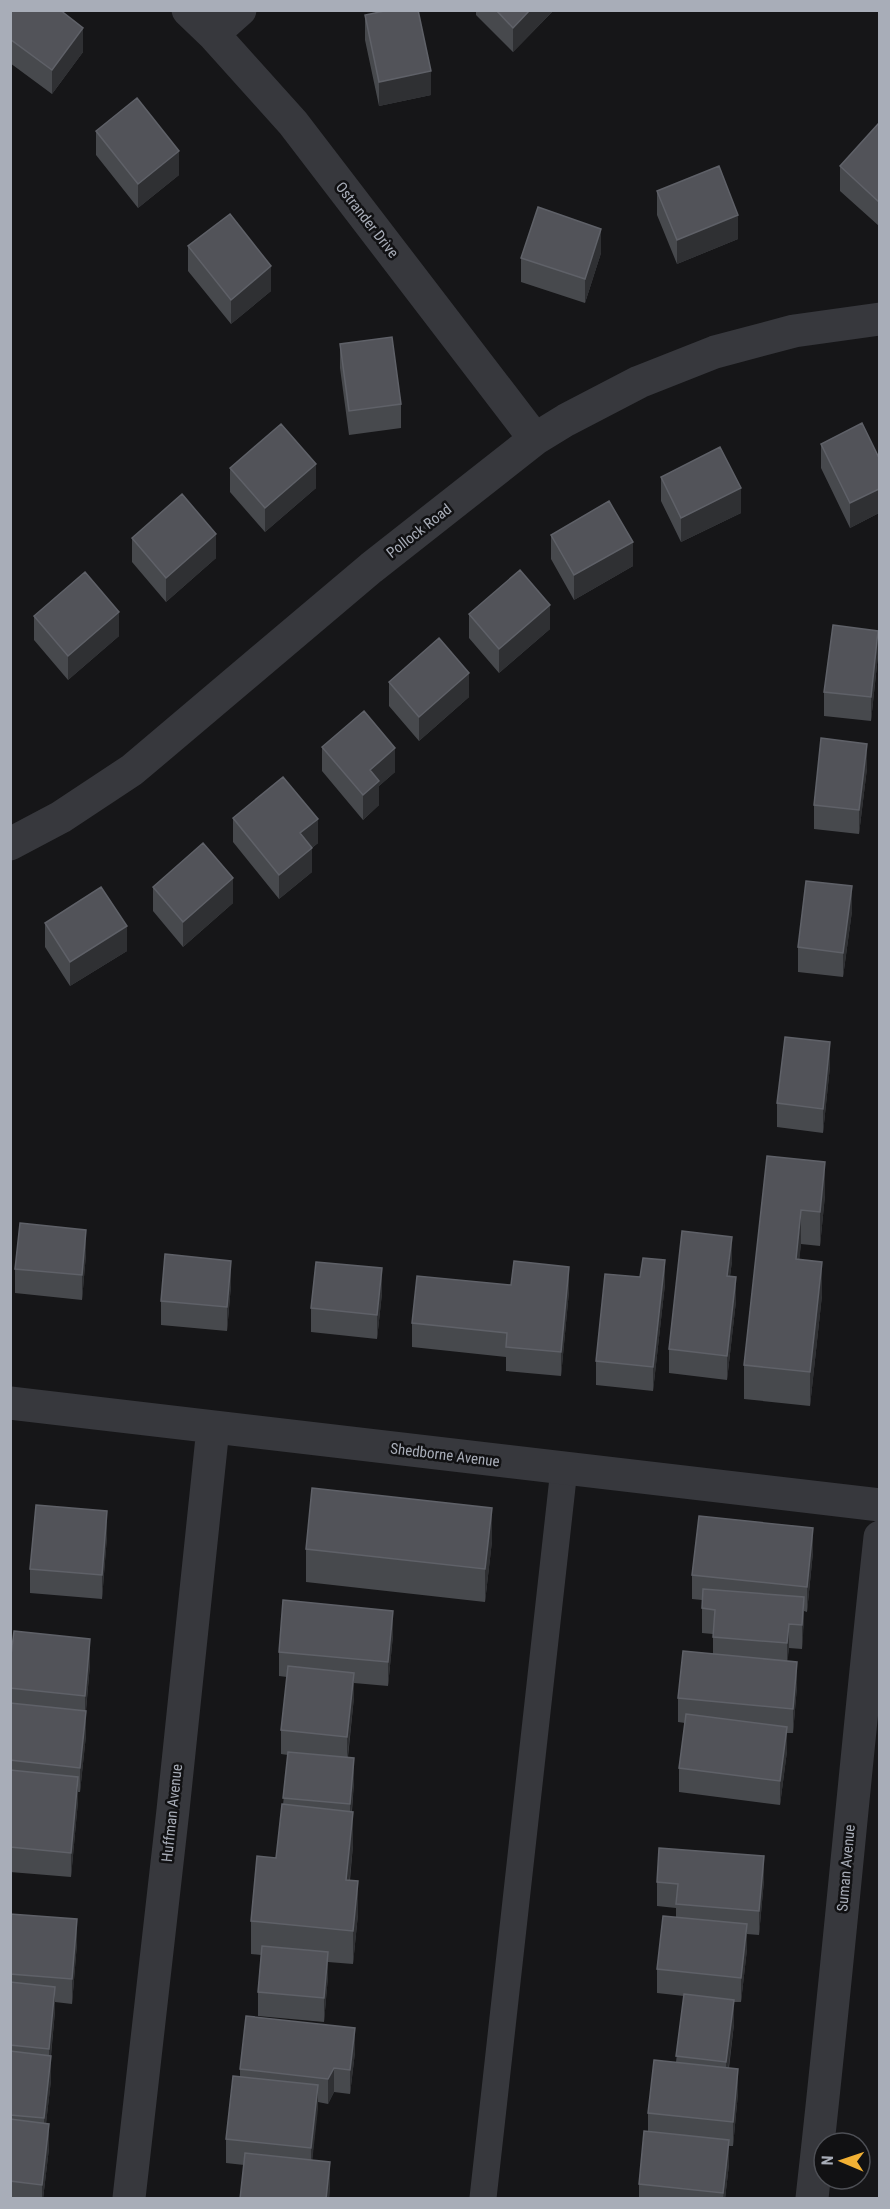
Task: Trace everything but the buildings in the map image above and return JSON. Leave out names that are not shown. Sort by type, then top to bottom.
[{"type":"street","name":"Ostrander Drive","points":[[188,10],[213,34],[292,123],[535,439]]},
{"type":"street","points":[[213,34],[240,10]]},
{"type":"street","name":"Pollock Road","points":[[10,844],[61,817],[132,770],[371,568],[535,439],[566,420],[639,382],[715,352],[794,331],[879,319]]},
{"type":"street","name":"Shedborne Avenue","points":[[10,1403],[879,1505]]},
{"type":"street","name":"Huffman Avenue","points":[[129,2199],[213,1428]]},
{"type":"street","name":"Suman Avenue","points":[[812,2199],[879,1537]]},
{"type":"lane","points":[[483,2199],[564,1469]]}]
